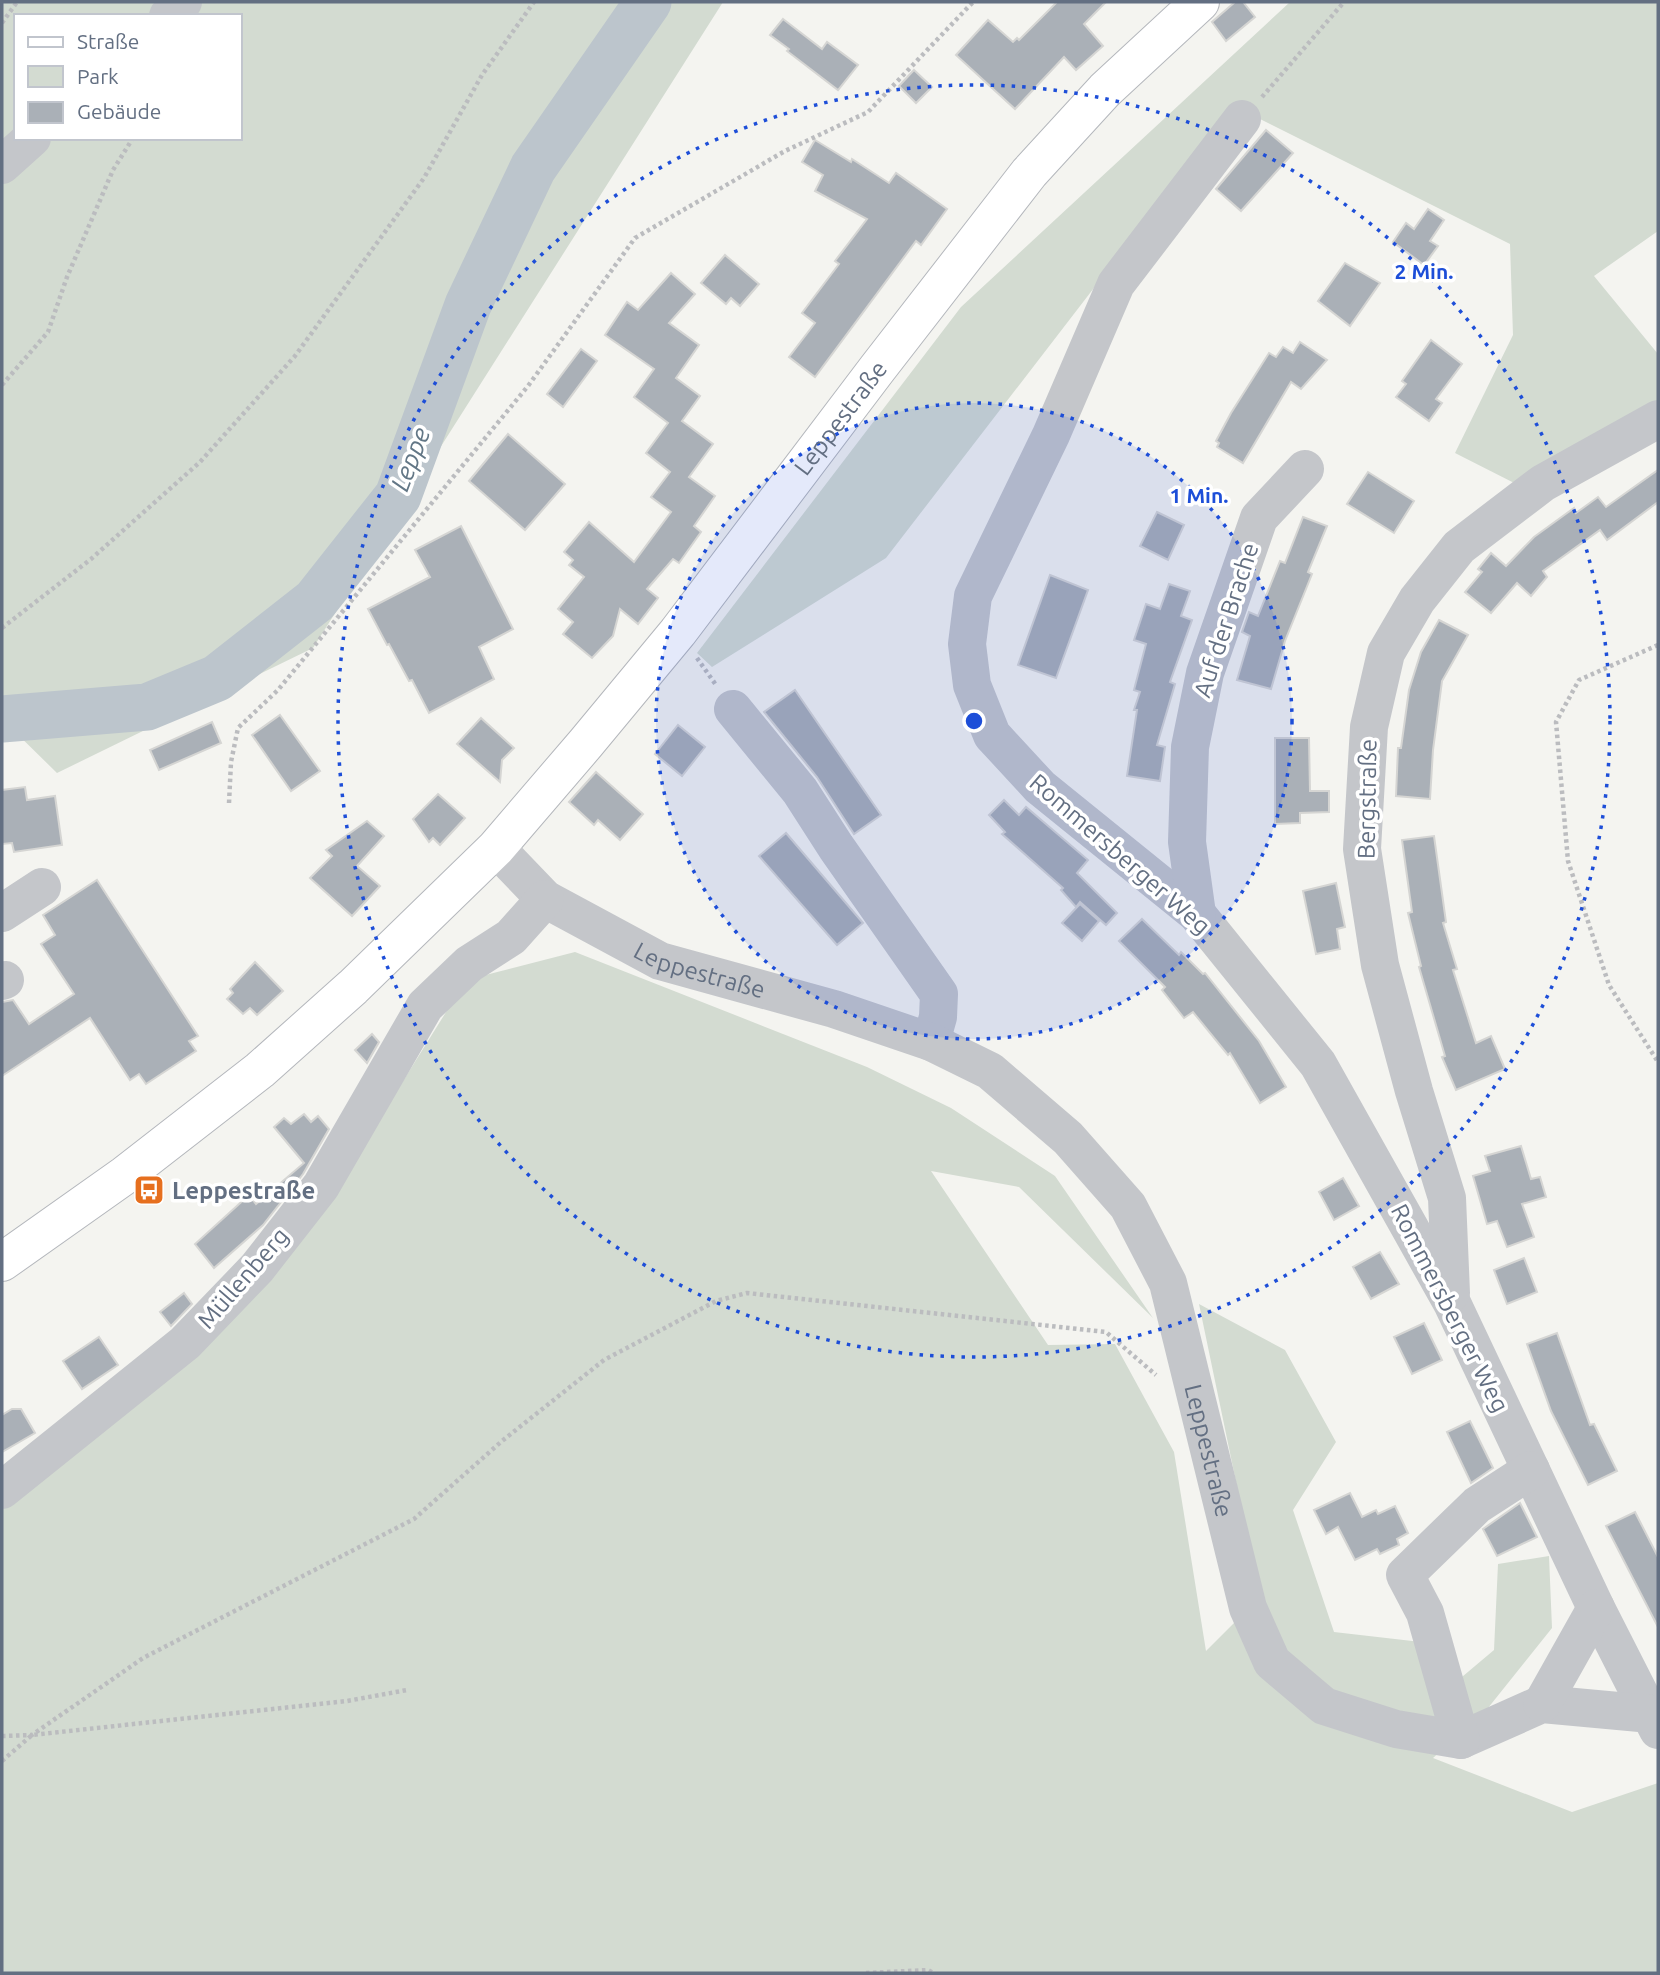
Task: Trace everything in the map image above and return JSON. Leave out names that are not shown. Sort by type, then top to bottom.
[{"type":"main road","name":"Leppestraße","points":[[2,1262],[125,1175],[260,1070],[353,987],[496,848],[678,632],[1029,173],[1105,90],[1200,2]]},
{"type":"street","points":[[170,14],[183,2]]},
{"type":"street","name":"Rommersberger Weg","points":[[1242,119],[1116,284],[1051,435],[973,596],[967,644],[972,685],[992,736],[1040,788],[1197,914],[1318,1064],[1452,1303],[1596,1608],[1654,1722]]},
{"type":"street","points":[[2,165],[30,140]]},
{"type":"street","name":"Bergstraße","points":[[1452,1303],[1447,1198],[1414,1091],[1380,965],[1362,849],[1369,727],[1386,653],[1417,600],[1459,547],[1543,483],[1658,419]]},
{"type":"street","name":"Auf der Brache","points":[[1197,914],[1187,842],[1190,760],[1205,673],[1259,518],[1305,469]]},
{"type":"street","points":[[733,709],[800,791],[836,848],[939,994],[939,1017],[931,1042]]},
{"type":"street","name":"Leppestraße","points":[[496,848],[545,900],[660,961],[834,1009],[931,1042],[990,1071],[1068,1138],[1128,1206],[1168,1283],[1248,1608],[1272,1662],[1324,1706],[1396,1729],[1461,1740]]},
{"type":"street","points":[[2,913],[42,887]]},
{"type":"street","name":"Müllenberg","points":[[2,1490],[186,1343],[257,1268],[320,1186],[425,1006],[468,964],[511,937],[545,900]]},
{"type":"street","points":[[1531,1470],[1477,1505],[1405,1575],[1425,1613],[1461,1740],[1542,1704],[1654,1722]]},
{"type":"street","points":[[1542,1704],[1596,1608]]},
{"type":"path","points":[[2,23],[17,2]]},
{"type":"path","points":[[2,628],[92,559],[200,462],[295,356],[424,178],[482,75],[534,2]]},
{"type":"path","points":[[229,803],[231,762],[238,728],[278,690],[528,386],[635,238],[785,151],[868,112],[973,2]]},
{"type":"path","points":[[1242,119],[1344,2]]},
{"type":"path","points":[[2,385],[48,332],[66,276],[113,170],[132,140]]},
{"type":"path","points":[[678,632],[733,709]]},
{"type":"path","points":[[1658,645],[1579,680],[1556,722],[1568,860],[1609,985],[1658,1062]]},
{"type":"path","points":[[2,1761],[32,1735],[143,1658],[414,1519],[502,1441],[604,1360],[716,1300],[747,1293],[1106,1332],[1158,1377]]},
{"type":"path","points":[[2,1736],[347,1701],[407,1690]]},
{"type":"path","points":[[866,1973],[928,1970],[933,1973]]},
{"type":"green space","points":[[2,2],[723,2],[313,648],[57,773],[2,719]]},
{"type":"green space","points":[[1290,2],[1658,2],[1658,231],[1594,276],[1658,354],[1658,419],[1532,492],[1455,453],[1513,335],[1510,244],[1234,106],[886,558],[712,667],[697,653],[961,307]]},
{"type":"green space","points":[[575,952],[867,1067],[951,1108],[1055,1176],[1153,1318],[1019,1187],[931,1171],[1048,1345],[1115,1344],[1174,1452],[1206,1651],[1260,1597],[1199,1304],[1285,1350],[1336,1442],[1293,1510],[1334,1632],[1421,1642],[1437,1698],[1494,1650],[1498,1564],[1549,1556],[1552,1628],[1484,1713],[1433,1758],[1572,1812],[1658,1783],[1658,1973],[2,1973],[2,1510],[327,1203],[466,980]]},
{"type":"building","points":[[1057,2],[1106,2],[1084,24],[1103,46],[1076,70],[1064,57],[1015,109],[956,55],[988,20],[1013,42],[1017,38],[1019,40]]},
{"type":"building","points":[[1235,2],[1243,2],[1255,17],[1226,41],[1212,22]]},
{"type":"building","points":[[783,19],[822,49],[827,42],[858,65],[838,90],[770,35]]},
{"type":"building","points":[[914,70],[932,87],[916,103],[899,86]]},
{"type":"building","points":[[1266,130],[1293,153],[1241,211],[1216,189]]},
{"type":"building","points":[[815,140],[851,162],[852,159],[889,183],[896,173],[947,209],[921,245],[916,241],[815,377],[789,357],[815,323],[802,313],[839,264],[835,261],[867,219],[815,191],[823,175],[802,162]]},
{"type":"building","points":[[1428,209],[1444,220],[1430,241],[1438,246],[1424,265],[1393,242],[1406,223],[1414,229]]},
{"type":"building","points":[[725,255],[759,284],[740,306],[731,298],[726,304],[701,283]]},
{"type":"building","points":[[1345,263],[1380,283],[1350,326],[1318,301]]},
{"type":"building","points":[[671,273],[695,294],[669,323],[699,345],[676,378],[700,396],[682,421],[713,444],[689,477],[715,496],[694,526],[701,532],[679,563],[673,559],[647,589],[658,598],[638,624],[620,609],[613,636],[592,658],[563,634],[573,622],[558,609],[584,577],[569,565],[573,560],[564,552],[589,522],[634,562],[671,512],[651,497],[670,472],[646,453],[668,423],[634,397],[654,369],[605,335],[627,302],[638,310]]},
{"type":"building","points":[[1431,340],[1462,364],[1436,399],[1442,403],[1429,421],[1396,397],[1406,384],[1402,381]]},
{"type":"building","points":[[1300,342],[1327,360],[1301,389],[1291,382],[1243,463],[1217,447],[1219,443],[1216,441],[1231,413],[1269,353],[1276,357],[1283,347],[1293,353]]},
{"type":"building","points":[[581,349],[597,361],[563,407],[547,394]]},
{"type":"building","points":[[508,434],[565,484],[525,530],[469,481]]},
{"type":"building","points":[[1658,470],[1658,502],[1607,540],[1600,530],[1543,571],[1547,577],[1531,596],[1517,583],[1491,613],[1465,592],[1482,572],[1478,569],[1491,553],[1506,566],[1534,537],[1574,508],[1576,513],[1598,497],[1606,507]]},
{"type":"building","points":[[1368,472],[1414,501],[1394,533],[1347,504]]},
{"type":"building","points":[[1157,512],[1184,525],[1168,560],[1140,546]]},
{"type":"building","points":[[1303,517],[1327,526],[1308,572],[1312,574],[1285,641],[1271,689],[1237,680],[1250,636],[1242,632],[1249,612],[1258,616],[1280,561],[1285,563]]},
{"type":"building","points":[[461,526],[513,629],[479,647],[494,679],[429,713],[368,609],[430,577],[415,550]]},
{"type":"building","points":[[1050,575],[1088,590],[1056,678],[1018,665]]},
{"type":"building","points":[[1169,584],[1190,591],[1181,616],[1192,620],[1170,682],[1175,684],[1157,745],[1165,747],[1160,781],[1127,776],[1137,710],[1134,710],[1140,692],[1134,690],[1146,644],[1134,640],[1146,604],[1160,609]]},
{"type":"building","points":[[1439,620],[1468,635],[1442,681],[1430,799],[1396,796],[1398,748],[1401,748],[1409,690],[1421,652]]},
{"type":"building","points":[[795,690],[881,815],[854,834],[817,777],[764,712]]},
{"type":"building","points":[[280,715],[320,771],[291,791],[252,735]]},
{"type":"building","points":[[481,718],[514,748],[502,760],[500,782],[457,744]]},
{"type":"building","points":[[212,722],[221,743],[159,770],[150,750]]},
{"type":"building","points":[[678,725],[705,747],[682,776],[655,754]]},
{"type":"building","points":[[1275,738],[1309,738],[1310,791],[1329,791],[1329,812],[1300,813],[1300,823],[1275,824]]},
{"type":"building","points":[[596,772],[643,814],[620,840],[598,820],[594,825],[569,802]]},
{"type":"building","points":[[25,787],[27,800],[55,796],[62,845],[14,852],[12,843],[2,844],[2,790]]},
{"type":"building","points":[[438,794],[465,818],[440,845],[433,838],[429,842],[413,819]]},
{"type":"building","points":[[1004,800],[1019,815],[1026,807],[1088,860],[1077,873],[1117,913],[1106,925],[1080,902],[1076,907],[1061,890],[1063,888],[1002,834],[1005,832],[989,815]]},
{"type":"building","points":[[367,821],[384,836],[357,866],[380,886],[352,916],[310,878],[332,856],[326,850]]},
{"type":"building","points":[[786,833],[863,923],[837,945],[759,856]]},
{"type":"building","points":[[1434,836],[1446,922],[1443,923],[1457,969],[1453,970],[1476,1043],[1491,1036],[1505,1069],[1456,1090],[1442,1057],[1445,1056],[1419,967],[1421,966],[1408,913],[1412,912],[1402,840]]},
{"type":"building","points":[[97,880],[198,1036],[189,1041],[196,1051],[146,1084],[139,1074],[130,1080],[90,1018],[2,1076],[2,1002],[13,1000],[29,1024],[74,994],[41,944],[55,935],[43,915]]},
{"type":"building","points":[[1336,883],[1345,927],[1337,929],[1340,949],[1316,954],[1303,891]]},
{"type":"building","points":[[1080,904],[1099,921],[1082,941],[1062,923]]},
{"type":"building","points":[[1142,919],[1179,955],[1181,952],[1205,973],[1259,1041],[1286,1087],[1260,1103],[1230,1053],[1228,1055],[1193,1012],[1184,1018],[1162,990],[1165,987],[1119,941]]},
{"type":"building","points":[[255,962],[283,991],[257,1015],[250,1008],[243,1014],[227,999],[233,993],[230,989]]},
{"type":"building","points":[[372,1034],[379,1042],[367,1063],[355,1050]]},
{"type":"building","points":[[304,1114],[311,1122],[318,1116],[329,1129],[303,1174],[263,1225],[214,1268],[195,1244],[249,1195],[256,1204],[304,1163],[274,1127],[284,1118],[291,1124]]},
{"type":"building","points":[[1521,1146],[1531,1179],[1540,1177],[1546,1197],[1522,1204],[1534,1237],[1507,1247],[1497,1221],[1487,1224],[1473,1176],[1490,1171],[1485,1156]]},
{"type":"building","points":[[1343,1178],[1359,1206],[1334,1220],[1319,1192]]},
{"type":"building","points":[[1380,1252],[1399,1284],[1371,1299],[1353,1267]]},
{"type":"building","points":[[1524,1258],[1537,1292],[1507,1304],[1494,1270]]},
{"type":"building","points":[[184,1293],[192,1304],[171,1326],[160,1312]]},
{"type":"building","points":[[1424,1323],[1442,1360],[1412,1374],[1394,1337]]},
{"type":"building","points":[[1557,1333],[1590,1425],[1594,1424],[1617,1471],[1588,1485],[1551,1411],[1527,1344]]},
{"type":"building","points":[[99,1337],[118,1365],[82,1389],[63,1361]]},
{"type":"building","points":[[12,1409],[21,1409],[35,1433],[2,1452],[2,1415]]},
{"type":"building","points":[[1470,1421],[1493,1468],[1471,1483],[1447,1432]]},
{"type":"building","points":[[1350,1493],[1362,1517],[1376,1510],[1378,1514],[1395,1506],[1408,1533],[1397,1539],[1399,1545],[1380,1554],[1377,1549],[1355,1560],[1338,1527],[1326,1534],[1314,1510]]},
{"type":"building","points":[[1520,1503],[1537,1537],[1497,1556],[1483,1529]]},
{"type":"building","points":[[1635,1512],[1658,1557],[1658,1627],[1606,1526]]},
{"type":"waterway","name":"Leppe","points":[[2,719],[147,707],[217,678],[315,601],[398,496],[468,305],[533,168],[648,2]]},
{"type":"place","name":"Leppestraße","points":[[149,1190]]}]
